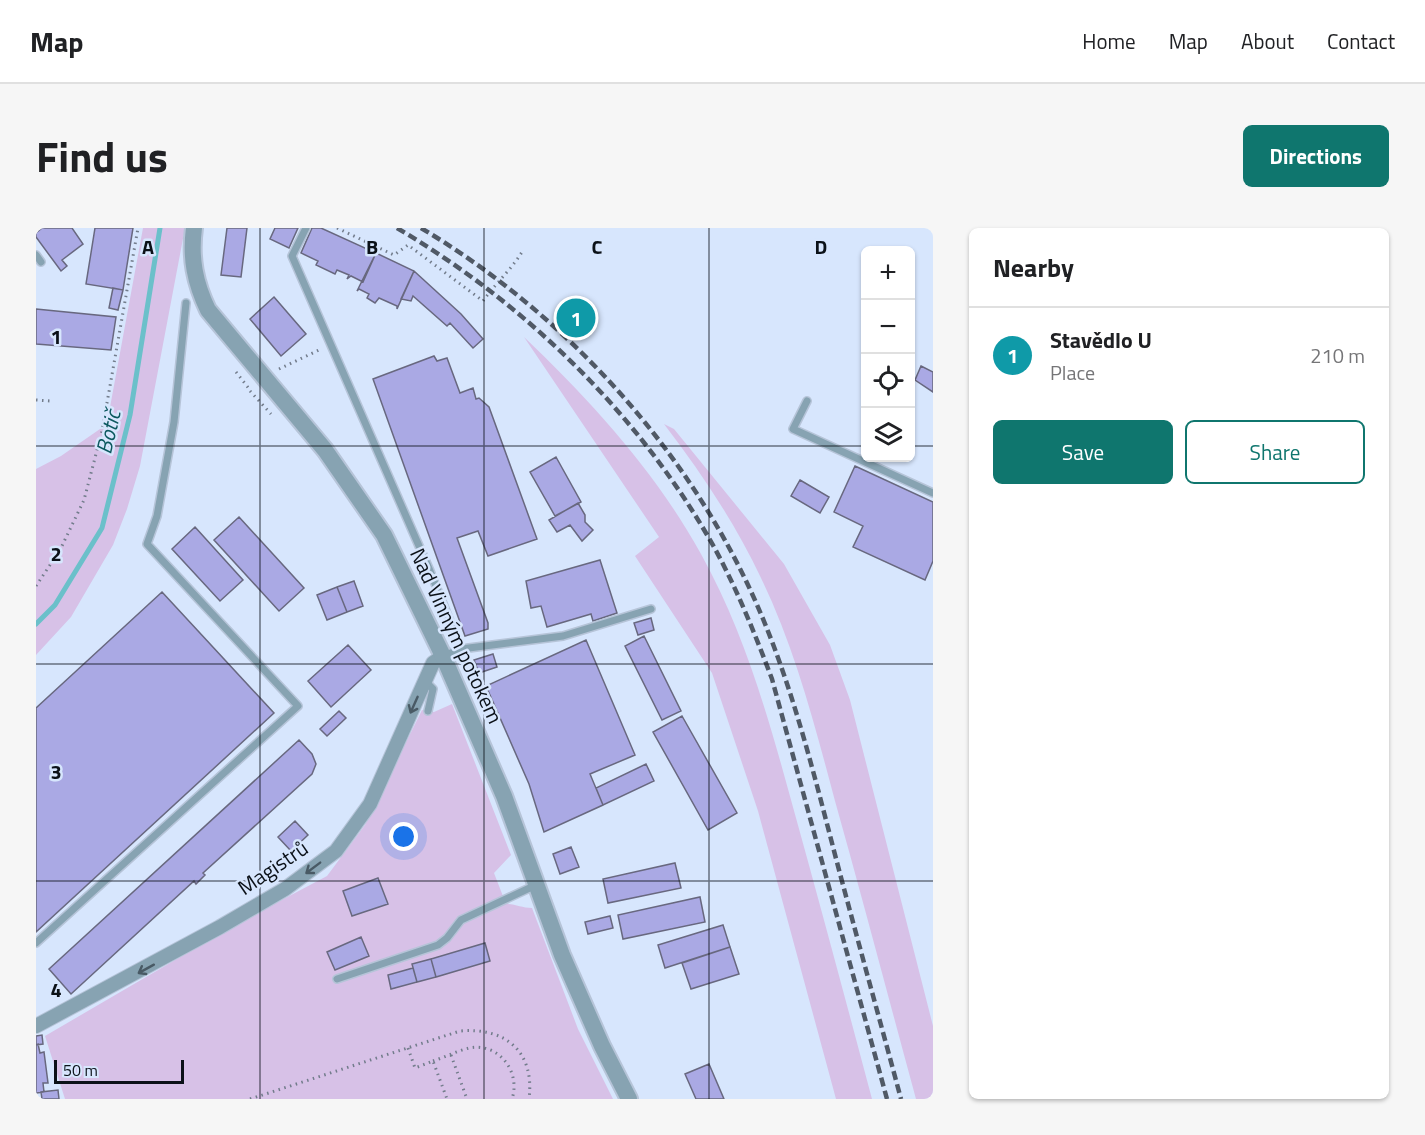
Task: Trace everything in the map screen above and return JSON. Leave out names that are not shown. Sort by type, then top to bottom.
[{"type":"street","name":"Nad Vinným potokem","points":[[194,228],[193,271],[198,290],[208,310],[325,450],[384,535],[443,656],[504,796],[562,955],[629,1099]]},
{"type":"street","name":"Magistrů","points":[[36,1026],[285,889],[336,851],[370,804],[433,663],[443,656]]},
{"type":"lane","points":[[306,228],[292,256],[329,346],[430,571],[461,649]]},
{"type":"lane","points":[[36,255],[41,262]]},
{"type":"lane","points":[[36,944],[298,706],[147,544],[157,516],[174,422],[186,303]]},
{"type":"lane","points":[[807,401],[794,429],[933,493]]},
{"type":"lane","points":[[443,656],[461,649],[563,636],[651,609]]},
{"type":"lane","points":[[425,681],[433,689],[428,711]]},
{"type":"lane","points":[[337,979],[438,945],[447,938],[460,920],[536,885]]},
{"type":"path","points":[[36,586],[60,550],[84,500],[102,431],[138,228]]},
{"type":"path","points":[[337,228],[394,255],[408,246],[483,301],[501,276],[513,267],[522,252]]},
{"type":"path","points":[[277,370],[329,346]]},
{"type":"path","points":[[250,391],[274,417]]},
{"type":"path","points":[[36,400],[50,401]]},
{"type":"path","points":[[250,1099],[460,1031],[479,1029],[496,1033],[513,1043],[525,1060],[531,1085],[529,1099]]},
{"type":"path","points":[[408,1048],[415,1068],[470,1048],[486,1048],[501,1056],[511,1068],[514,1083],[512,1099]]},
{"type":"path","points":[[451,1055],[467,1099]]},
{"type":"path","points":[[433,1061],[447,1099]]},
{"type":"shaded area","points":[[143,228],[185,228],[140,466],[113,545],[71,617],[36,655],[36,469],[61,456],[100,429],[106,429]]},
{"type":"shaded area","points":[[524,337],[598,412],[664,494],[701,554],[732,617],[777,750],[872,1099],[836,1099],[758,811],[712,673],[635,556],[659,537]]},
{"type":"shaded area","points":[[664,424],[674,429],[784,564],[830,645],[850,700],[933,1026],[933,1099],[916,1099],[812,716],[784,632],[761,578],[740,537],[704,479]]},
{"type":"shaded area","points":[[452,704],[511,855],[494,873],[506,904],[532,908],[578,1029],[613,1099],[65,1099],[45,1036],[242,921],[327,876],[365,825],[422,710],[434,712]]},
{"type":"building","points":[[42,228],[72,228],[83,244],[62,260],[67,266],[61,271],[36,237],[36,233]]},
{"type":"building","points":[[95,228],[133,228],[123,290],[86,284]]},
{"type":"building","points":[[227,228],[247,228],[241,277],[221,275]]},
{"type":"building","points":[[275,228],[298,228],[289,248],[270,239]]},
{"type":"building","points":[[312,228],[321,228],[376,253],[363,282],[351,276],[347,279],[349,275],[337,270],[335,274],[316,265],[318,261],[301,253]]},
{"type":"building","points":[[376,253],[414,271],[397,309],[397,306],[379,298],[375,303],[367,298],[369,294],[359,289],[357,291]]},
{"type":"building","points":[[414,271],[461,314],[483,339],[473,348],[450,323],[447,326],[413,296],[411,301],[401,299]]},
{"type":"building","points":[[113,288],[123,290],[118,310],[109,308]]},
{"type":"building","points":[[274,297],[306,334],[281,356],[250,319]]},
{"type":"building","points":[[36,309],[116,317],[111,350],[36,344]]},
{"type":"building","points":[[570,310],[586,322],[582,326],[566,314]]},
{"type":"building","points":[[434,356],[437,361],[447,358],[460,393],[473,388],[476,399],[479,398],[489,407],[537,539],[488,556],[478,531],[457,538],[488,623],[488,629],[465,636],[373,379]]},
{"type":"building","points":[[921,366],[933,372],[933,392],[915,380]]},
{"type":"building","points":[[556,457],[581,502],[555,516],[530,472]]},
{"type":"building","points":[[855,466],[933,502],[933,561],[925,580],[853,547],[863,526],[834,512]]},
{"type":"building","points":[[800,480],[829,497],[820,513],[791,496]]},
{"type":"building","points":[[578,503],[585,515],[585,522],[593,530],[582,541],[570,525],[557,532],[549,520]]},
{"type":"building","points":[[239,517],[304,588],[279,611],[214,540]]},
{"type":"building","points":[[195,527],[243,580],[220,601],[172,549]]},
{"type":"building","points":[[600,560],[617,613],[593,621],[591,614],[547,627],[541,606],[531,608],[526,581]]},
{"type":"building","points":[[354,581],[363,606],[347,612],[337,587]]},
{"type":"building","points":[[337,587],[347,612],[327,620],[317,595]]},
{"type":"building","points":[[162,592],[274,713],[36,932],[36,708]]},
{"type":"building","points":[[651,618],[654,630],[638,635],[634,623]]},
{"type":"building","points":[[644,636],[681,711],[662,720],[625,646]]},
{"type":"building","points":[[586,640],[635,755],[590,774],[603,805],[544,832],[529,784],[486,686]]},
{"type":"building","points":[[348,645],[371,670],[331,707],[308,681]]},
{"type":"building","points":[[493,654],[497,667],[479,673],[474,660]]},
{"type":"building","points":[[339,711],[346,718],[327,736],[320,729]]},
{"type":"building","points":[[682,716],[737,813],[708,830],[653,732]]},
{"type":"building","points":[[299,740],[312,754],[316,764],[312,774],[203,873],[205,875],[196,884],[194,881],[71,994],[49,969]]},
{"type":"building","points":[[646,764],[654,781],[603,805],[596,788]]},
{"type":"building","points":[[295,821],[308,835],[291,851],[278,837]]},
{"type":"building","points":[[571,847],[579,867],[560,874],[553,854]]},
{"type":"building","points":[[675,863],[681,888],[608,903],[603,879]]},
{"type":"building","points":[[378,878],[388,904],[352,916],[343,891]]},
{"type":"building","points":[[700,897],[705,922],[623,939],[618,915]]},
{"type":"building","points":[[610,916],[613,928],[588,934],[585,922]]},
{"type":"building","points":[[723,925],[730,947],[665,968],[658,945]]},
{"type":"building","points":[[361,937],[369,956],[335,970],[327,952]]},
{"type":"building","points":[[485,943],[490,961],[436,977],[431,959]]},
{"type":"building","points":[[730,947],[739,974],[691,989],[682,963]]},
{"type":"building","points":[[431,959],[436,977],[417,982],[412,964]]},
{"type":"building","points":[[413,968],[417,982],[391,989],[388,975]]},
{"type":"building","points":[[42,1035],[43,1044],[36,1045],[36,1036]]},
{"type":"building","points":[[38,1044],[40,1053],[44,1052],[48,1083],[43,1083],[44,1092],[36,1093],[36,1045]]},
{"type":"building","points":[[709,1064],[724,1099],[696,1099],[685,1074]]},
{"type":"building","points":[[58,1090],[59,1099],[42,1099],[41,1092]]},
{"type":"waterway","name":"Botič","points":[[36,624],[55,605],[102,528],[130,415],[160,228]]},
{"type":"railway","points":[[397,228],[445,258],[491,291],[576,366],[651,452],[714,547],[745,612],[772,679],[887,1099]]},
{"type":"railway","points":[[421,228],[472,261],[521,298],[567,338],[610,382],[651,430],[687,479],[720,531],[764,621],[791,695],[901,1099]]},
{"type":"place","name":"Stavědlo U","points":[[576,318]]}]
